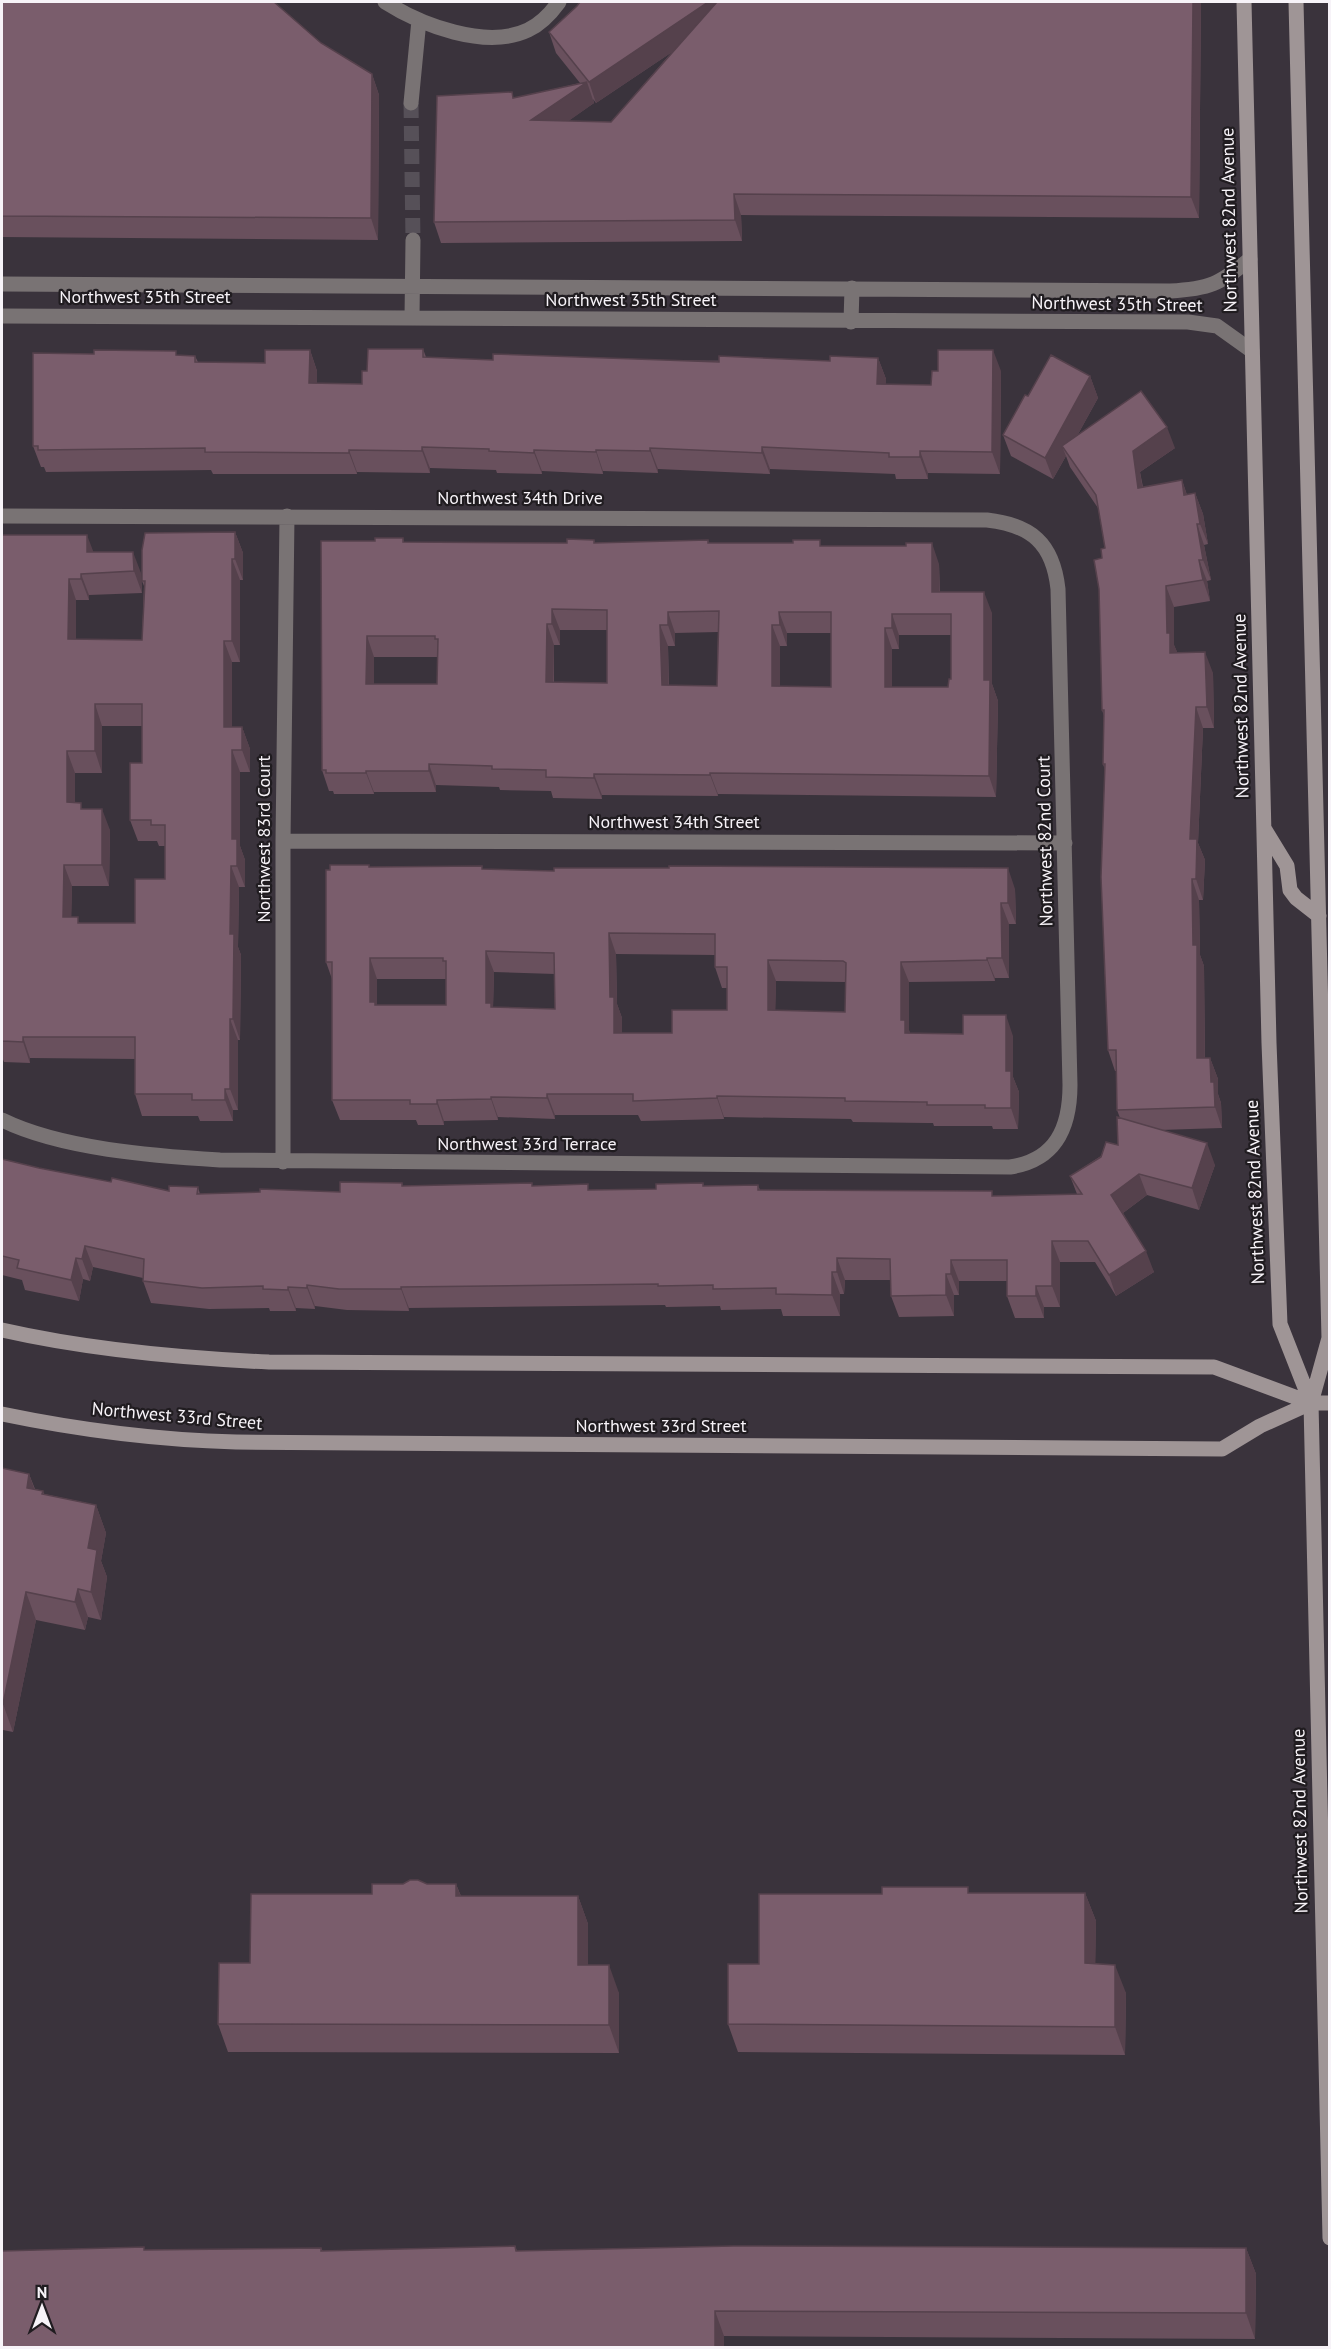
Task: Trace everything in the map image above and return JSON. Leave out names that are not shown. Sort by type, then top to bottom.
[{"type":"street","points":[[385,2],[419,20],[465,34],[488,36],[516,34],[528,30],[540,22],[559,2]]},
{"type":"street","name":"Northwest 82nd Avenue","points":[[1244,2],[1269,1064],[1280,1324],[1311,1403]]},
{"type":"street","name":"Northwest 82nd Avenue","points":[[1296,2],[1329,1338],[1311,1403],[1329,2238]]},
{"type":"street","points":[[411,103],[419,20]]},
{"type":"street","points":[[412,318],[413,240]]},
{"type":"street","name":"Northwest 35th Street","points":[[2,284],[1187,290],[1217,284],[1250,259]]},
{"type":"street","points":[[851,321],[852,288]]},
{"type":"street","name":"Northwest 35th Street","points":[[2,316],[1188,322],[1217,326],[1252,351]]},
{"type":"street","name":"Northwest 34th Drive","points":[[2,516],[987,520],[1015,525],[1035,536]]},
{"type":"street","name":"Northwest 83rd Court","points":[[284,1162],[287,516]]},
{"type":"street","name":"Northwest 82nd Court","points":[[1035,536],[1045,547],[1054,564],[1058,589],[1070,1104],[1064,1128],[1052,1147]]},
{"type":"street","points":[[1264,828],[1287,866],[1290,890],[1296,898],[1319,916]]},
{"type":"street","name":"Northwest 34th Street","points":[[284,841],[1065,843]]},
{"type":"street","name":"Northwest 33rd Terrace","points":[[2,1120],[54,1139],[136,1152],[186,1158],[284,1162],[1010,1167],[1034,1160],[1052,1147]]},
{"type":"street","name":"Northwest 33rd Street","points":[[2,1330],[76,1345],[146,1354],[269,1362],[1214,1367],[1311,1403],[1329,1403]]},
{"type":"street","name":"Northwest 33rd Street","points":[[2,1414],[110,1432],[183,1440],[236,1442],[1222,1449],[1260,1426],[1311,1403]]},
{"type":"building","points":[[2,2],[274,2],[321,43],[372,74],[371,218],[2,216]]},
{"type":"building","points":[[580,2],[708,2],[589,82],[549,32]]},
{"type":"building","points":[[717,2],[1193,2],[1191,197],[734,194],[735,220],[434,222],[437,96],[512,92],[513,98],[587,82],[531,120],[611,122]]},
{"type":"building","points":[[368,349],[423,349],[423,357],[493,360],[493,354],[719,362],[719,356],[830,361],[830,356],[878,358],[877,384],[931,385],[932,371],[938,371],[938,350],[993,350],[992,452],[920,451],[920,457],[889,457],[889,453],[762,447],[762,453],[650,448],[650,451],[596,450],[596,452],[534,450],[534,453],[422,447],[422,451],[349,450],[349,453],[205,452],[205,448],[38,450],[38,446],[33,446],[33,353],[94,354],[94,350],[176,351],[176,355],[195,356],[195,362],[265,363],[265,350],[310,350],[309,383],[362,384],[362,371],[367,371]]},
{"type":"building","points":[[1051,355],[1090,376],[1045,458],[1003,435]]},
{"type":"building","points":[[1141,391],[1167,427],[1133,451],[1138,488],[1182,480],[1184,495],[1195,493],[1200,524],[1197,524],[1203,560],[1199,560],[1203,580],[1166,586],[1167,633],[1170,633],[1170,653],[1205,652],[1207,707],[1196,707],[1190,839],[1197,839],[1196,879],[1192,879],[1193,945],[1197,945],[1197,1058],[1210,1058],[1215,1107],[1117,1110],[1116,1050],[1108,1050],[1101,877],[1105,764],[1103,764],[1104,710],[1102,710],[1099,589],[1094,560],[1102,558],[1101,549],[1105,548],[1096,495],[1062,446]]},
{"type":"building","points":[[235,532],[235,559],[232,559],[232,641],[224,641],[224,727],[242,727],[242,750],[232,750],[232,839],[237,839],[237,866],[231,866],[230,934],[234,934],[233,1019],[230,1019],[230,1089],[225,1089],[225,1100],[192,1100],[192,1094],[135,1094],[135,1037],[23,1037],[23,1042],[2,1041],[2,535],[87,535],[87,552],[133,552],[134,571],[81,574],[81,579],[69,579],[68,639],[142,640],[145,581],[142,581],[142,550],[145,533]],"holes":[[[95,704],[142,704],[142,763],[130,763],[130,820],[151,820],[151,825],[165,825],[165,879],[135,879],[135,923],[78,923],[78,917],[63,917],[64,865],[102,865],[102,809],[81,809],[81,803],[67,802],[67,751],[95,751]]]},
{"type":"building","points":[[375,538],[403,538],[403,542],[567,543],[567,539],[594,540],[594,543],[708,540],[708,543],[793,543],[793,540],[820,540],[820,546],[906,546],[906,543],[932,543],[932,592],[984,592],[984,680],[990,680],[989,776],[710,773],[710,775],[594,774],[594,778],[546,777],[546,770],[429,764],[429,771],[326,773],[326,770],[322,770],[321,541],[375,541]],"holes":[[[552,609],[607,610],[607,683],[546,682],[547,624],[552,624]],[[719,611],[717,686],[662,685],[660,625],[668,625],[668,612]],[[779,612],[831,612],[831,687],[772,686],[772,625],[780,625]],[[892,614],[951,614],[951,679],[949,679],[948,687],[885,687],[885,628],[892,628]],[[367,636],[435,636],[435,639],[438,639],[437,684],[366,684]]]},
{"type":"building","points":[[330,865],[482,866],[482,869],[554,871],[554,868],[669,868],[669,866],[1008,868],[1008,903],[1001,903],[1002,958],[901,962],[901,1020],[905,1020],[905,1033],[963,1034],[963,1015],[1006,1015],[1006,1071],[1011,1071],[1011,1108],[985,1108],[985,1105],[927,1105],[927,1102],[845,1101],[845,1098],[717,1096],[717,1098],[633,1101],[633,1094],[547,1094],[547,1098],[491,1097],[491,1099],[437,1100],[437,1104],[410,1104],[410,1100],[332,1100],[332,962],[326,962],[326,870],[330,870]],"holes":[[[609,933],[715,934],[715,967],[727,967],[727,1010],[672,1010],[672,1033],[614,1033],[614,997],[610,997]],[[486,951],[554,953],[555,1009],[491,1007],[491,1003],[486,1003]],[[370,958],[443,958],[443,961],[446,961],[446,1005],[375,1005],[375,1002],[370,1002]],[[768,960],[843,961],[846,963],[845,1012],[768,1010]]]},
{"type":"building","points":[[1117,1117],[1207,1143],[1192,1188],[1139,1174],[1111,1195],[1146,1251],[1109,1275],[1088,1241],[1052,1241],[1052,1286],[1036,1286],[1036,1296],[1007,1296],[1007,1260],[951,1260],[951,1274],[946,1274],[946,1295],[891,1296],[890,1259],[837,1258],[837,1272],[832,1272],[832,1295],[776,1294],[776,1288],[713,1289],[713,1285],[658,1286],[658,1284],[401,1287],[401,1289],[339,1289],[307,1285],[307,1288],[288,1287],[288,1290],[263,1289],[263,1286],[202,1288],[143,1281],[144,1259],[85,1246],[82,1259],[76,1258],[71,1280],[17,1268],[19,1260],[2,1256],[2,1159],[111,1182],[112,1178],[169,1191],[169,1186],[198,1187],[197,1194],[260,1192],[260,1189],[340,1192],[340,1182],[402,1183],[402,1186],[588,1184],[588,1190],[656,1189],[656,1184],[703,1183],[703,1186],[758,1185],[758,1190],[992,1191],[992,1196],[1082,1194],[1070,1176],[1101,1157],[1106,1142],[1118,1145]]},
{"type":"building","points":[[2,1468],[29,1474],[27,1488],[43,1491],[42,1494],[96,1505],[88,1548],[97,1550],[91,1592],[78,1589],[75,1602],[26,1592],[3,1704],[2,1704]]},
{"type":"building","points":[[410,1880],[418,1880],[427,1884],[456,1884],[456,1896],[578,1896],[578,1965],[609,1965],[609,2025],[218,2024],[219,1963],[250,1963],[251,1894],[372,1894],[372,1884],[403,1884]]},
{"type":"building","points":[[882,1887],[968,1887],[968,1893],[1085,1893],[1085,1963],[1115,1965],[1115,2027],[728,2024],[728,1964],[759,1964],[759,1894],[882,1894]]},
{"type":"building","points":[[515,2246],[516,2251],[733,2246],[1246,2248],[1246,2313],[715,2311],[715,2348],[2,2348],[2,2251],[144,2247],[144,2250],[321,2248],[321,2251]]},
{"type":"tunnel","points":[[411,103],[413,240]]}]
